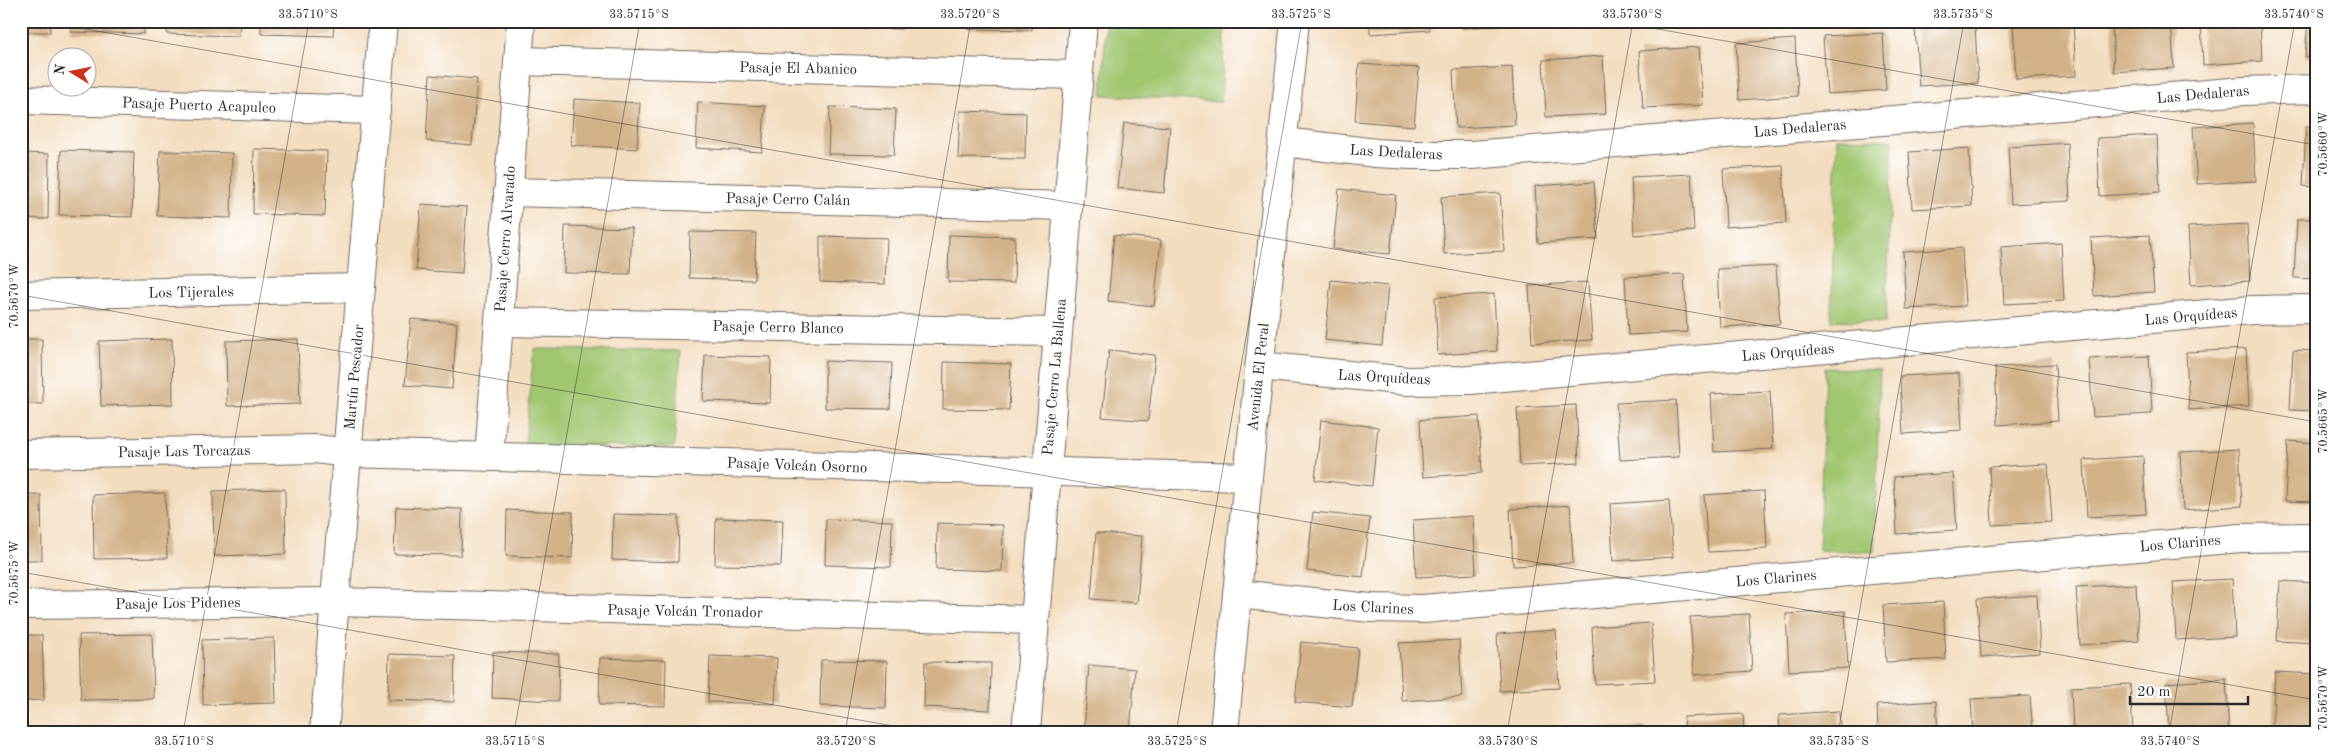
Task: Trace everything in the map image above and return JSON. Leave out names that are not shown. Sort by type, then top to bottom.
[{"type":"street","name":"Martín Pescador","points":[[324,733],[383,21]]},
{"type":"street","name":"Pasaje Cerro Alvarado","points":[[489,457],[521,21]]},
{"type":"street","name":"Pasaje Cerro La Ballena","points":[[1026,733],[1083,21]]},
{"type":"street","name":"Avenida El Peral","points":[[1224,733],[1248,477],[1295,21]]},
{"type":"street","name":"Pasaje El Abanico","points":[[518,61],[1078,75]]},
{"type":"street","name":"Las Dedaleras","points":[[1284,142],[1394,154],[1472,155],[2243,90],[2316,89]]},
{"type":"street","name":"Pasaje Puerto Acapulco","points":[[21,100],[376,110]]},
{"type":"street","name":"Pasaje Cerro Calán","points":[[508,192],[1068,206]]},
{"type":"street","name":"Los Tijerales","points":[[21,295],[361,288]]},
{"type":"street","name":"Las Orquídeas","points":[[1260,366],[1408,381],[1470,380],[2252,310],[2316,309]]},
{"type":"street","name":"Pasaje Cerro Blanco","points":[[499,322],[1058,332]]},
{"type":"street","name":"Pasaje Las Torcazas","points":[[21,454],[290,449],[316,449],[347,453]]},
{"type":"street","name":"Pasaje Volcán Osorno","points":[[347,453],[1248,477]]},
{"type":"street","name":"Los Clarines","points":[[1237,594],[1362,608],[1422,609],[2241,538],[2316,537]]},
{"type":"street","name":"Pasaje Los Pidenes","points":[[21,605],[335,602]]},
{"type":"street","name":"Pasaje Volcán Tronador","points":[[335,602],[1035,620]]},
{"type":"green space","points":[[1106,21],[1225,21],[1221,102],[1102,95]]},
{"type":"green space","points":[[1837,138],[1893,140],[1886,322],[1831,320]]},
{"type":"green space","points":[[534,349],[681,351],[674,447],[525,446]]},
{"type":"green space","points":[[1825,368],[1880,370],[1874,552],[1819,550]]},
{"type":"building","points":[[21,21],[50,21],[50,32],[21,32]]},
{"type":"building","points":[[71,21],[144,21],[144,34],[71,32]]},
{"type":"building","points":[[167,21],[240,21],[239,36],[167,34]]},
{"type":"building","points":[[261,21],[334,21],[333,36],[261,34]]},
{"type":"building","points":[[710,21],[775,21],[775,26],[710,24]]},
{"type":"building","points":[[837,21],[902,21],[902,29],[837,28]]},
{"type":"building","points":[[967,21],[1032,21],[1032,30],[967,29]]},
{"type":"building","points":[[1370,21],[1429,21],[1430,30],[1370,34]]},
{"type":"building","points":[[1462,21],[1521,21],[1521,24],[1462,28]]},
{"type":"building","points":[[2073,21],[2076,76],[2016,79],[2013,22]]},
{"type":"building","points":[[2112,21],[2171,21],[2174,68],[2114,72]]},
{"type":"building","points":[[2201,21],[2260,21],[2262,61],[2203,65]]},
{"type":"building","points":[[2308,21],[2316,21],[2316,57],[2305,57]]},
{"type":"building","points":[[1975,25],[1978,83],[1919,86],[1915,28]]},
{"type":"building","points":[[1883,33],[1886,90],[1827,94],[1823,36]]},
{"type":"building","points":[[1795,39],[1798,96],[1739,100],[1736,43]]},
{"type":"building","points":[[1699,47],[1703,105],[1643,108],[1639,51]]},
{"type":"building","points":[[1603,56],[1606,114],[1546,117],[1543,60]]},
{"type":"building","points":[[1359,64],[1419,68],[1414,126],[1355,121]]},
{"type":"building","points":[[1512,67],[1515,125],[1456,128],[1453,70]]},
{"type":"building","points":[[430,75],[477,79],[472,145],[426,141]]},
{"type":"building","points":[[574,99],[640,103],[637,149],[571,145]]},
{"type":"building","points":[[698,102],[765,106],[762,152],[696,148]]},
{"type":"building","points":[[830,107],[896,109],[894,155],[828,154]]},
{"type":"building","points":[[960,111],[1026,113],[1025,159],[958,158]]},
{"type":"building","points":[[1124,123],[1170,127],[1164,193],[1117,188]]},
{"type":"building","points":[[2253,123],[2256,181],[2197,184],[2193,127]]},
{"type":"building","points":[[2306,126],[2316,127],[2316,187],[2303,186]]},
{"type":"building","points":[[2157,135],[2160,192],[2100,196],[2097,138]]},
{"type":"building","points":[[2067,143],[2070,201],[2011,204],[2008,147]]},
{"type":"building","points":[[1969,148],[1972,206],[1912,209],[1909,152]]},
{"type":"building","points":[[254,149],[327,151],[325,216],[253,214]]},
{"type":"building","points":[[61,150],[134,152],[132,217],[59,215]]},
{"type":"building","points":[[160,151],[232,153],[231,218],[157,216]]},
{"type":"building","points":[[21,153],[49,154],[48,219],[21,218]]},
{"type":"building","points":[[1783,166],[1786,223],[1726,227],[1723,169]]},
{"type":"building","points":[[1691,174],[1694,231],[1634,235],[1631,177]]},
{"type":"building","points":[[1594,182],[1598,239],[1538,243],[1535,186]]},
{"type":"building","points":[[1339,189],[1396,195],[1390,254],[1333,249]]},
{"type":"building","points":[[1500,193],[1504,251],[1444,254],[1441,197]]},
{"type":"building","points":[[421,204],[467,207],[462,273],[416,270]]},
{"type":"building","points":[[2297,219],[2316,219],[2316,279],[2294,278]]},
{"type":"building","points":[[2247,224],[2250,281],[2191,285],[2188,227]]},
{"type":"building","points":[[565,226],[632,228],[630,274],[564,273]]},
{"type":"building","points":[[690,232],[756,233],[754,280],[689,278]]},
{"type":"building","points":[[949,235],[1015,237],[1014,283],[948,282]]},
{"type":"building","points":[[1114,235],[1161,240],[1154,306],[1108,301]]},
{"type":"building","points":[[2150,235],[2154,292],[2094,296],[2091,238]]},
{"type":"building","points":[[820,236],[887,238],[885,284],[820,282]]},
{"type":"building","points":[[2061,243],[2064,301],[2004,304],[2001,247]]},
{"type":"building","points":[[1962,248],[1965,306],[1906,309],[1903,252]]},
{"type":"building","points":[[1776,266],[1780,324],[1720,327],[1717,269]]},
{"type":"building","points":[[1684,274],[1687,332],[1628,335],[1625,277]]},
{"type":"building","points":[[1331,280],[1388,286],[1382,346],[1325,340]]},
{"type":"building","points":[[1588,282],[1592,340],[1532,343],[1529,286]]},
{"type":"building","points":[[1494,294],[1497,351],[1438,355],[1435,297]]},
{"type":"building","points":[[411,319],[457,323],[452,389],[405,385]]},
{"type":"building","points":[[21,339],[42,339],[43,404],[21,404]]},
{"type":"building","points":[[172,339],[173,404],[101,406],[99,341]]},
{"type":"building","points":[[298,339],[300,404],[227,406],[226,341]]},
{"type":"building","points":[[2246,349],[2249,406],[2189,410],[2186,352]]},
{"type":"building","points":[[1109,350],[1155,355],[1148,421],[1102,417]]},
{"type":"building","points":[[2293,350],[2316,351],[2316,411],[2290,410]]},
{"type":"building","points":[[705,355],[771,357],[770,403],[703,401]]},
{"type":"building","points":[[2149,356],[2152,414],[2093,417],[2089,359]]},
{"type":"building","points":[[825,361],[892,363],[890,409],[825,408]]},
{"type":"building","points":[[944,362],[1011,364],[1009,410],[943,409]]},
{"type":"building","points":[[2055,364],[2058,421],[1998,425],[1995,367]]},
{"type":"building","points":[[1959,373],[1962,430],[1903,434],[1900,376]]},
{"type":"building","points":[[1770,391],[1773,449],[1714,452],[1711,394]]},
{"type":"building","points":[[1676,400],[1679,457],[1620,460],[1616,403]]},
{"type":"building","points":[[1576,405],[1579,463],[1520,466],[1517,408]]},
{"type":"building","points":[[1479,416],[1482,473],[1423,477],[1420,420]]},
{"type":"building","points":[[1321,420],[1378,427],[1372,486],[1315,480]]},
{"type":"building","points":[[2288,441],[2316,443],[2316,502],[2285,501]]},
{"type":"building","points":[[2239,449],[2242,506],[2183,510],[2180,452]]},
{"type":"building","points":[[2143,456],[2146,514],[2087,517],[2084,460]]},
{"type":"building","points":[[2048,464],[2052,522],[1992,525],[1989,467]]},
{"type":"building","points":[[1953,473],[1957,530],[1897,534],[1894,477]]},
{"type":"building","points":[[285,489],[286,554],[214,556],[213,491]]},
{"type":"building","points":[[1764,491],[1767,549],[1708,552],[1704,495]]},
{"type":"building","points":[[165,493],[167,558],[94,559],[93,495]]},
{"type":"building","points":[[21,495],[41,495],[42,560],[21,560]]},
{"type":"building","points":[[1669,500],[1673,557],[1613,561],[1610,504]]},
{"type":"building","points":[[1570,505],[1573,563],[1513,566],[1510,509]]},
{"type":"building","points":[[396,507],[462,509],[461,555],[394,554]]},
{"type":"building","points":[[507,510],[573,512],[572,558],[506,556]]},
{"type":"building","points":[[1313,512],[1370,518],[1363,577],[1307,571]]},
{"type":"building","points":[[613,514],[679,516],[678,562],[612,560]]},
{"type":"building","points":[[1473,516],[1476,574],[1416,577],[1413,520]]},
{"type":"building","points":[[716,518],[783,520],[781,566],[715,565]]},
{"type":"building","points":[[826,519],[892,521],[891,567],[825,565]]},
{"type":"building","points":[[937,523],[1003,525],[1002,571],[936,569]]},
{"type":"building","points":[[1096,533],[1142,536],[1137,603],[1091,599]]},
{"type":"building","points":[[2232,579],[2235,637],[2176,640],[2173,582]]},
{"type":"building","points":[[2280,581],[2316,583],[2316,643],[2277,641]]},
{"type":"building","points":[[2136,584],[2139,641],[2080,645],[2076,587]]},
{"type":"building","points":[[2037,595],[2040,653],[1981,657],[1977,599]]},
{"type":"building","points":[[1943,602],[1946,659],[1886,662],[1883,605]]},
{"type":"building","points":[[1845,611],[1848,668],[1789,671],[1786,614]]},
{"type":"building","points":[[1749,614],[1752,671],[1694,675],[1690,617]]},
{"type":"building","points":[[1651,623],[1655,681],[1595,684],[1592,627]]},
{"type":"building","points":[[1556,630],[1559,688],[1500,691],[1497,634]]},
{"type":"building","points":[[152,634],[154,699],[81,700],[79,635]]},
{"type":"building","points":[[21,635],[42,635],[44,700],[21,701]]},
{"type":"building","points":[[274,638],[276,703],[203,705],[202,640]]},
{"type":"building","points":[[1459,640],[1462,697],[1402,701],[1399,643]]},
{"type":"building","points":[[1301,642],[1358,648],[1352,707],[1295,702]]},
{"type":"building","points":[[493,652],[559,654],[558,701],[492,698]]},
{"type":"building","points":[[389,654],[455,656],[454,702],[388,700]]},
{"type":"building","points":[[710,656],[777,658],[775,704],[708,702]]},
{"type":"building","points":[[600,658],[666,660],[665,706],[599,705]]},
{"type":"building","points":[[821,660],[887,661],[886,708],[820,706]]},
{"type":"building","points":[[925,662],[991,663],[990,710],[924,707]]},
{"type":"building","points":[[1089,665],[1135,669],[1130,733],[1084,732]]},
{"type":"building","points":[[2275,672],[2316,674],[2316,733],[2272,732]]},
{"type":"building","points":[[2226,679],[2229,733],[2169,733],[2166,683]]},
{"type":"building","points":[[2130,684],[2133,733],[2073,733],[2071,687]]},
{"type":"building","points":[[2030,696],[2033,733],[1973,733],[1971,699]]},
{"type":"building","points":[[1936,701],[1938,733],[1878,733],[1877,705]]},
{"type":"building","points":[[1839,711],[1840,733],[1780,733],[1779,715]]},
{"type":"building","points":[[1743,714],[1744,733],[1685,733],[1684,717]]},
{"type":"building","points":[[1643,726],[1643,733],[1584,733],[1584,729]]}]
